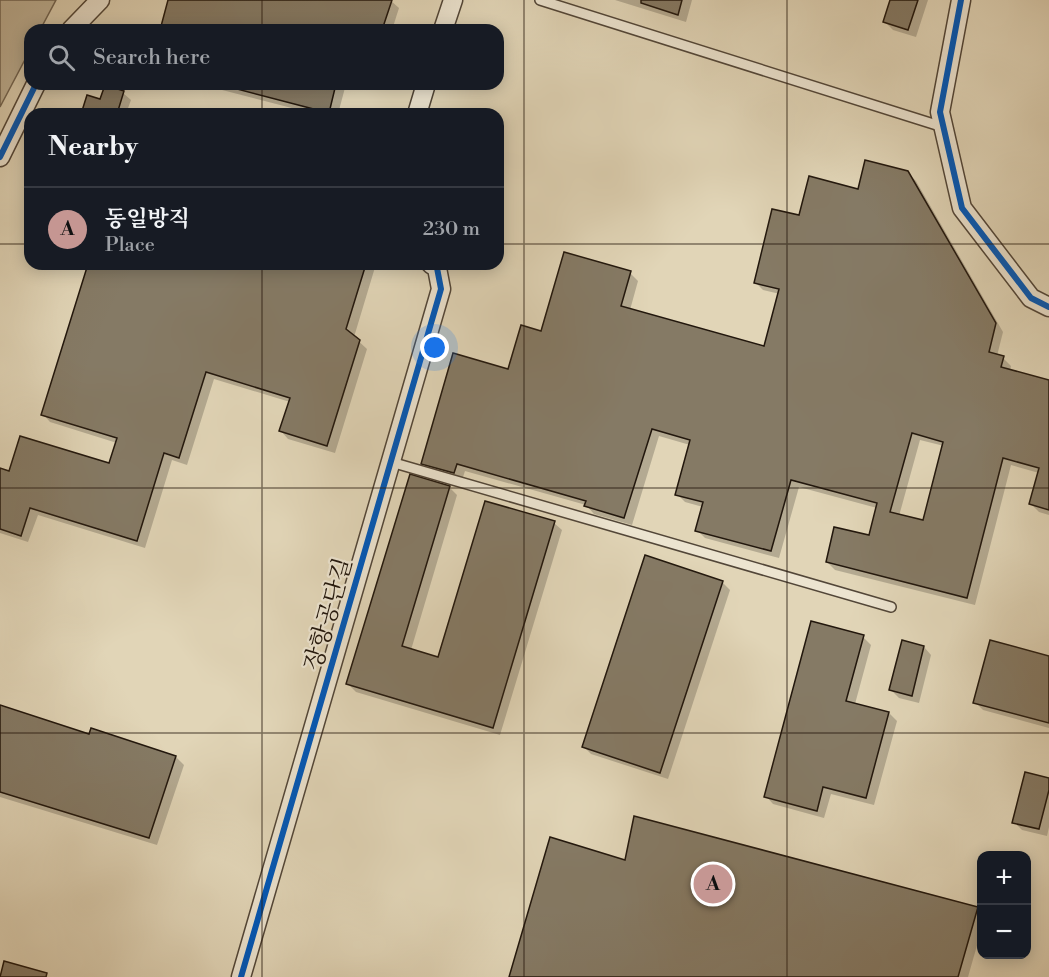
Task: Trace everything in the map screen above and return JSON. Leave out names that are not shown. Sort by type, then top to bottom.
[{"type":"street","points":[[77,24],[100,0]]},
{"type":"street","points":[[445,24],[453,0]]},
{"type":"street","points":[[961,0],[940,112],[962,208],[1031,298],[1049,307]]},
{"type":"street","points":[[24,108],[33,90]]},
{"type":"street","points":[[419,108],[424,90]]},
{"type":"street","points":[[0,157],[24,108]]},
{"type":"street","name":"장항공단길","points":[[241,977],[441,289],[437,270]]},
{"type":"lane","points":[[540,0],[944,127]]},
{"type":"lane","points":[[391,462],[891,607]]},
{"type":"shaded area","points":[[0,0],[56,0],[43,24],[24,24],[24,61],[0,107]]},
{"type":"building","points":[[168,0],[392,0],[384,24],[162,24]]},
{"type":"building","points":[[641,0],[682,0],[678,15],[641,3]]},
{"type":"building","points":[[890,0],[918,0],[908,30],[883,22]]},
{"type":"building","points":[[103,90],[124,91],[119,108],[83,108],[87,95],[100,99]]},
{"type":"building","points":[[241,90],[335,90],[330,108],[310,108]]},
{"type":"building","points":[[865,160],[908,171],[996,323],[989,352],[1004,356],[1001,367],[1049,380],[1049,510],[1029,504],[1039,468],[1003,458],[967,598],[826,562],[834,527],[869,535],[877,503],[791,480],[771,551],[695,531],[703,502],[675,495],[690,440],[652,429],[624,518],[584,506],[586,501],[457,464],[454,473],[421,464],[453,353],[508,369],[521,325],[541,331],[564,252],[631,271],[621,306],[764,346],[779,289],[754,283],[772,209],[799,215],[809,176],[858,189]],"holes":[[[912,433],[943,442],[923,520],[890,512]]]},
{"type":"building","points":[[86,270],[364,270],[346,329],[360,340],[327,446],[279,431],[290,398],[206,372],[179,458],[164,453],[137,541],[30,508],[21,536],[0,529],[0,468],[9,471],[20,436],[109,463],[117,438],[41,415]]},
{"type":"building","points":[[410,474],[450,486],[402,646],[438,657],[485,501],[555,521],[493,728],[346,684]]},
{"type":"building","points":[[645,555],[723,581],[660,773],[582,747]]},
{"type":"building","points":[[811,621],[864,635],[846,701],[889,712],[866,798],[823,787],[817,811],[764,797]]},
{"type":"building","points":[[902,640],[924,646],[912,696],[889,690]]},
{"type":"building","points":[[990,640],[1049,656],[1049,723],[973,703]]},
{"type":"building","points":[[0,705],[89,734],[91,728],[176,756],[149,838],[0,792]]},
{"type":"building","points":[[1025,772],[1049,778],[1049,790],[1039,829],[1012,823]]},
{"type":"building","points":[[634,816],[977,907],[977,910],[958,977],[509,977],[550,837],[625,860]]},
{"type":"building","points":[[4,961],[47,973],[46,977],[0,977]]},
{"type":"cycle path","points":[[961,0],[940,112],[962,208],[1031,298],[1049,307]]},
{"type":"cycle path","points":[[24,108],[33,90]]},
{"type":"cycle path","points":[[0,157],[24,108]]},
{"type":"cycle path","points":[[241,977],[441,289],[437,270]]},
{"type":"place","name":"동일방직","points":[[713,884]]}]
